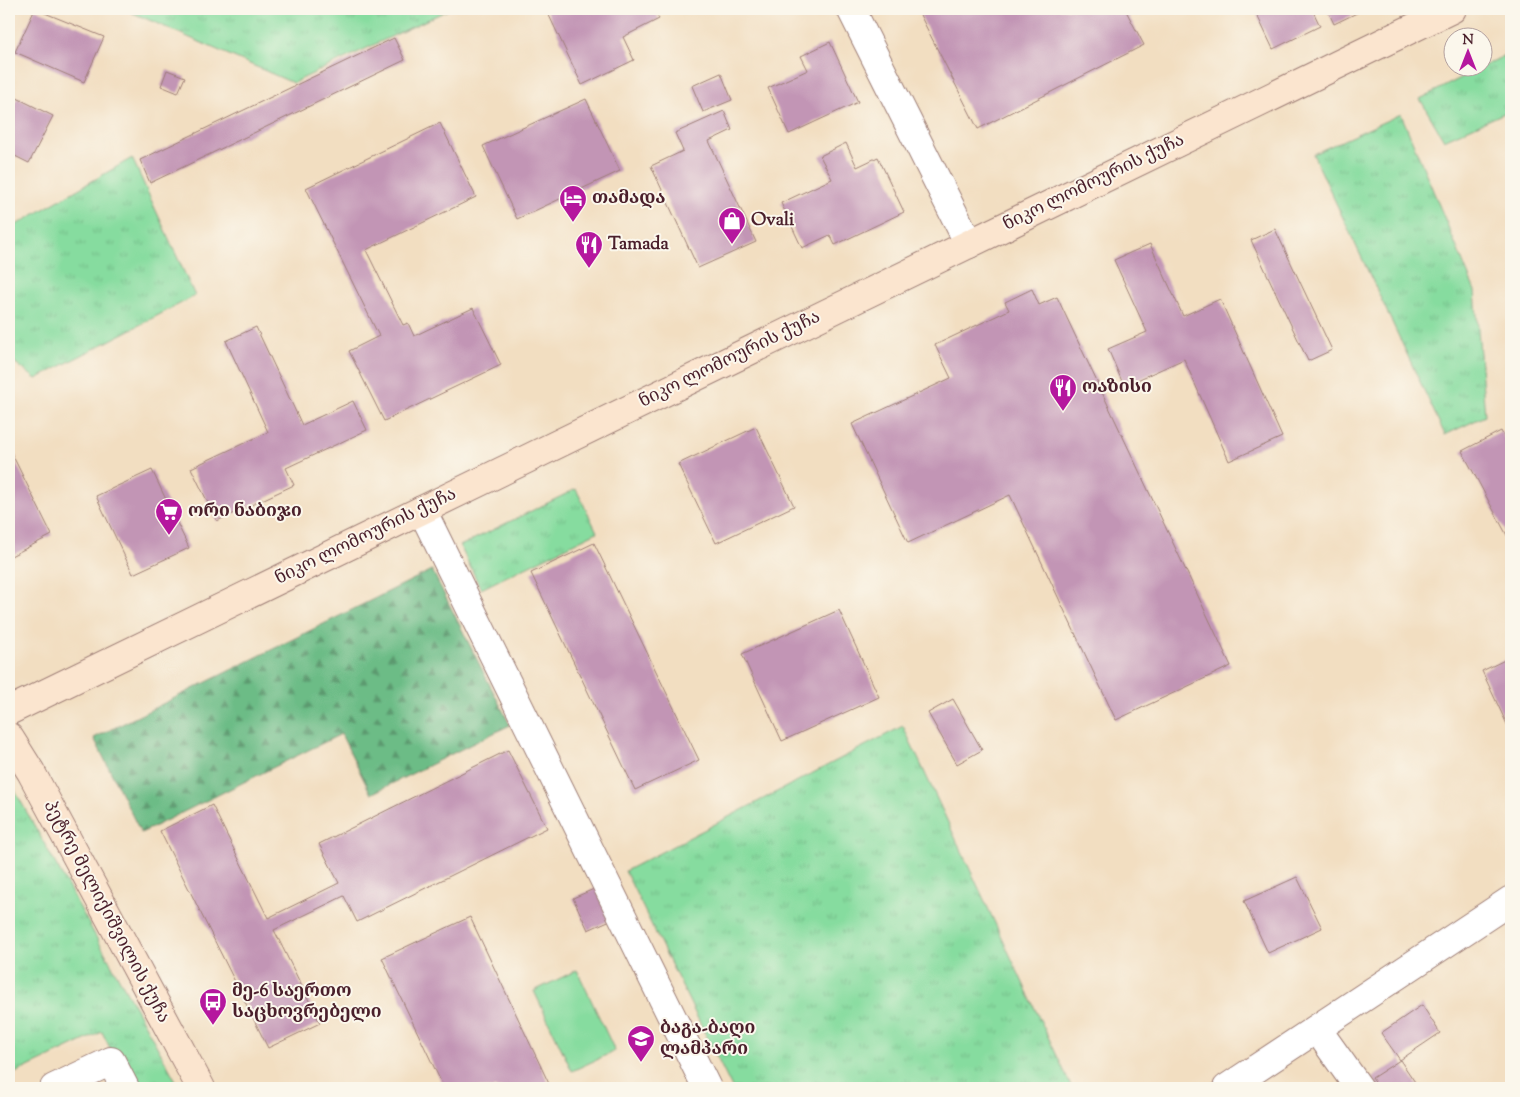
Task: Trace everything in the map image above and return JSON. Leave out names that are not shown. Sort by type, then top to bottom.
[{"type":"street","points":[[851,9],[970,244]]},
{"type":"street","name":"ნიკო ლომოურის ქუჩა","points":[[9,711],[1452,9]]},
{"type":"street","points":[[422,510],[707,1088]]},
{"type":"street","name":"პეტრე მელიქიშვილის ქუჩა","points":[[9,737],[31,772],[201,1088]]},
{"type":"street","points":[[1227,1088],[1511,900]]},
{"type":"street","points":[[1317,1029],[1359,1088]]},
{"type":"street","points":[[54,1088],[111,1061],[125,1088]]},
{"type":"green space","points":[[124,9],[450,9],[293,83]]},
{"type":"green space","points":[[1511,52],[1511,110],[1444,140],[1420,99],[1461,78],[1492,78],[1492,62]]},
{"type":"green space","points":[[1401,114],[1475,291],[1485,416],[1445,435],[1313,154]]},
{"type":"green space","points":[[132,158],[195,296],[36,379],[9,358],[9,229]]},
{"type":"green space","points":[[576,489],[597,532],[481,589],[460,546]]},
{"type":"green space","points":[[432,570],[510,725],[371,794],[341,734],[141,833],[94,738]]},
{"type":"green space","points":[[903,726],[1072,1088],[732,1088],[625,871]]},
{"type":"green space","points":[[9,780],[180,1088],[130,1088],[102,1032],[9,1076]]},
{"type":"green space","points":[[577,970],[615,1051],[572,1071],[534,991]]},
{"type":"building","points":[[35,9],[104,37],[84,82],[15,52]]},
{"type":"building","points":[[546,9],[654,9],[659,19],[623,37],[634,60],[582,85]]},
{"type":"building","points":[[917,9],[1125,9],[1144,45],[978,129]]},
{"type":"building","points":[[1271,9],[1312,9],[1320,26],[1273,49],[1257,15]]},
{"type":"building","points":[[1327,9],[1365,9],[1334,24]]},
{"type":"building","points":[[394,38],[405,60],[150,183],[140,160]]},
{"type":"building","points":[[830,42],[858,102],[789,134],[768,88],[808,70],[801,56]]},
{"type":"building","points":[[167,70],[185,77],[178,93],[161,86]]},
{"type":"building","points":[[721,73],[732,100],[703,112],[692,86]]},
{"type":"building","points":[[17,98],[53,116],[29,163],[9,153],[9,113]]},
{"type":"building","points":[[586,99],[620,171],[517,219],[483,146]]},
{"type":"building","points":[[724,111],[732,130],[709,141],[756,242],[698,268],[651,166],[683,151],[675,133]]},
{"type":"building","points":[[440,123],[476,197],[366,250],[403,325],[408,323],[414,336],[473,308],[501,365],[384,421],[349,351],[379,336],[306,188]]},
{"type":"building","points":[[846,143],[857,167],[878,157],[904,212],[835,245],[830,235],[802,248],[781,203],[832,179],[820,156]]},
{"type":"building","points":[[1275,229],[1332,350],[1308,361],[1251,240]]},
{"type":"building","points":[[1150,244],[1183,316],[1220,299],[1282,437],[1229,461],[1184,359],[1124,386],[1108,349],[1147,332],[1114,260]]},
{"type":"building","points":[[1032,289],[1039,305],[1057,297],[1231,666],[1116,720],[1010,495],[908,543],[852,424],[951,378],[935,345],[1009,310],[1005,302]]},
{"type":"building","points":[[256,327],[302,425],[353,401],[367,430],[286,468],[294,485],[217,521],[191,468],[268,432],[226,341]]},
{"type":"building","points":[[756,427],[794,506],[716,543],[678,464]]},
{"type":"building","points":[[1501,431],[1511,451],[1511,543],[1462,451]]},
{"type":"building","points":[[9,448],[52,535],[9,557]]},
{"type":"building","points":[[152,470],[189,548],[133,574],[96,496]]},
{"type":"building","points":[[594,543],[699,760],[635,790],[531,573]]},
{"type":"building","points":[[839,610],[879,697],[782,741],[742,654]]},
{"type":"building","points":[[1511,657],[1511,733],[1482,671]]},
{"type":"building","points":[[953,699],[982,750],[957,764],[928,713]]},
{"type":"building","points":[[508,750],[547,828],[357,922],[344,896],[274,930],[320,1023],[268,1048],[160,831],[212,805],[268,918],[339,883],[319,844]]},
{"type":"building","points":[[1297,877],[1322,928],[1268,953],[1244,901]]},
{"type":"building","points":[[601,886],[615,918],[588,930],[573,898]]},
{"type":"building","points":[[470,917],[551,1088],[444,1088],[382,958]]},
{"type":"building","points":[[1422,1005],[1440,1033],[1400,1060],[1381,1033]]},
{"type":"building","points":[[1400,1060],[1419,1088],[1379,1088],[1372,1078]]},
{"type":"place","name":"თამადა","points":[[573,223]]},
{"type":"place","name":"Ovali","points":[[732,245]]},
{"type":"place","name":"Tamada","points":[[589,269]]},
{"type":"place","name":"ოაზისი","points":[[1063,412]]},
{"type":"place","name":"ორი ნაბიჯი","points":[[169,536]]},
{"type":"place","name":"მე-6 საერთო საცხოვრებელი","points":[[213,1026]]},
{"type":"place","name":"ბაგა-ბაღი ლამპარი","points":[[641,1063]]}]
